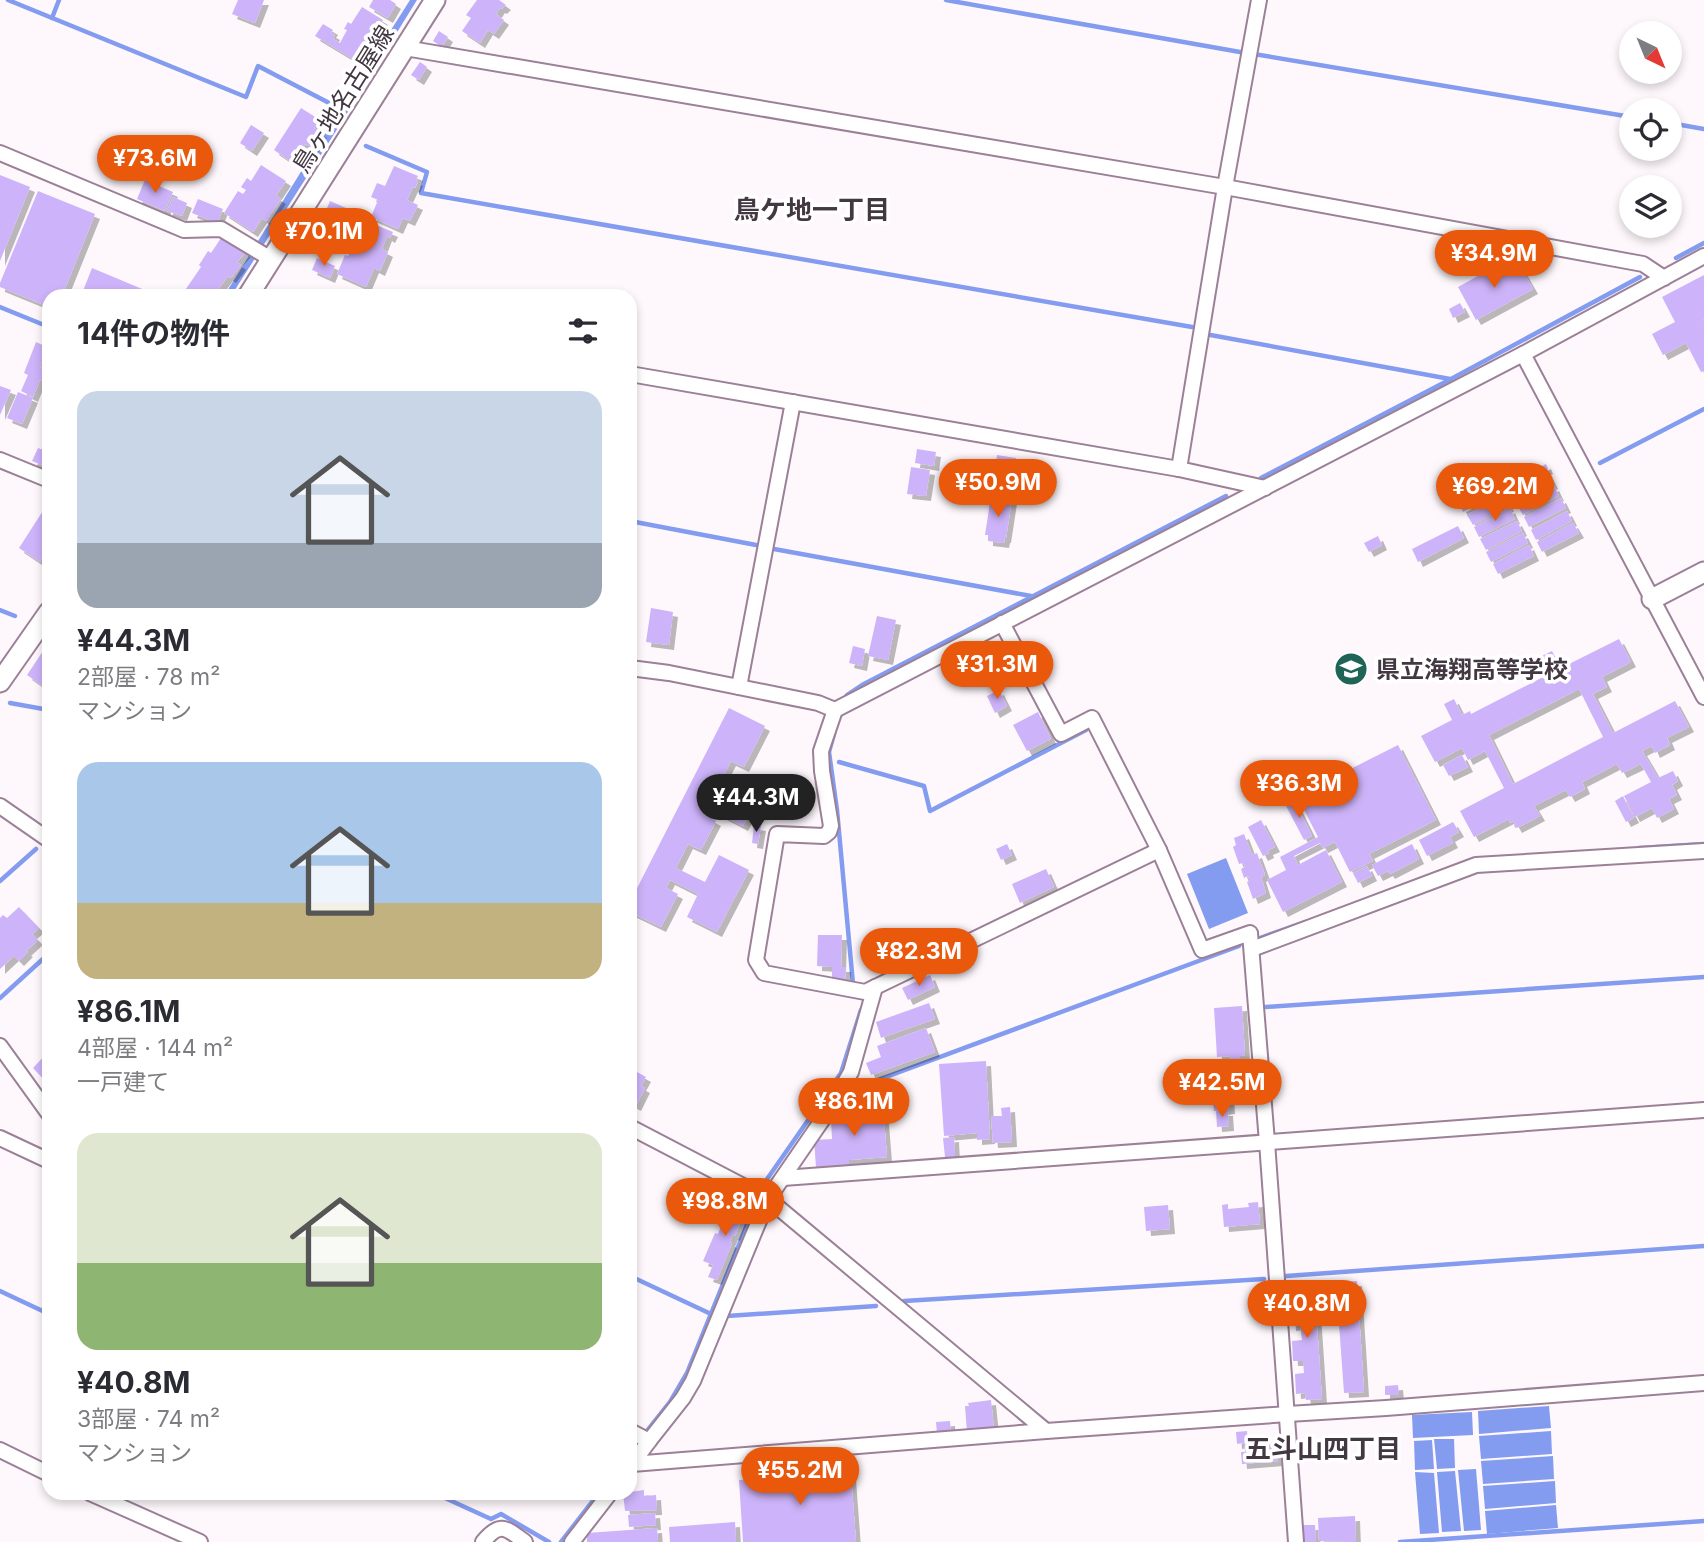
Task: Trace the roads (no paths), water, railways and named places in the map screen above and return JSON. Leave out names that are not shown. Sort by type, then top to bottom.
[{"type":"main road","name":"鳥ヶ地名古屋線","points":[[252,289],[268,257],[405,48],[428,2]]},
{"type":"main road","points":[[1652,599],[1704,572]]},
{"type":"main road","points":[[0,682],[42,622]]},
{"type":"street","points":[[1179,469],[1259,0]]},
{"type":"street","points":[[405,48],[1225,187],[1643,264],[1664,278]]},
{"type":"street","points":[[0,153],[184,230],[221,229],[268,257]]},
{"type":"street","points":[[1159,850],[865,992],[764,973],[756,960],[776,834],[824,836],[831,826],[821,751],[835,710],[1523,354],[1704,256]]},
{"type":"street","points":[[1523,354],[1704,697]]},
{"type":"street","points":[[637,375],[1179,469],[1265,488]]},
{"type":"street","points":[[739,687],[793,402]]},
{"type":"street","points":[[0,460],[42,477]]},
{"type":"street","points":[[1002,623],[1061,734],[1092,718],[1159,850],[1202,950],[1250,933],[1296,1542]]},
{"type":"street","points":[[637,669],[818,703],[835,710]]},
{"type":"street","points":[[0,806],[42,835]]},
{"type":"street","points":[[1252,949],[1476,865],[1704,851]]},
{"type":"street","points":[[637,1457],[683,1398],[768,1199],[827,1113],[851,1072],[875,987]]},
{"type":"street","points":[[0,1046],[42,1104]]},
{"type":"street","points":[[783,1178],[1704,1110]]},
{"type":"street","points":[[637,1131],[768,1199],[1046,1431]]},
{"type":"street","points":[[0,1138],[42,1158]]},
{"type":"street","points":[[637,1465],[1046,1431],[1704,1383]]},
{"type":"street","points":[[637,1435],[649,1441]]},
{"type":"street","points":[[0,1450],[42,1471]]},
{"type":"street","points":[[106,1500],[200,1542]]},
{"type":"street","points":[[572,1542],[605,1500]]},
{"type":"street","points":[[483,1542],[499,1528],[508,1529],[525,1542]]},
{"type":"water","points":[[410,0],[417,0],[235,289],[228,289]]},
{"type":"water","points":[[1226,858],[1248,913],[1209,929],[1187,874]]},
{"type":"water","points":[[1549,1406],[1551,1428],[1479,1434],[1478,1411]]},
{"type":"water","points":[[1472,1412],[1473,1435],[1413,1438],[1412,1415]]},
{"type":"water","points":[[1551,1431],[1552,1454],[1481,1459],[1479,1436]]},
{"type":"water","points":[[1434,1439],[1454,1439],[1455,1468],[1437,1469]]},
{"type":"water","points":[[1432,1440],[1434,1469],[1415,1470],[1414,1441]]},
{"type":"water","points":[[1553,1456],[1554,1479],[1483,1484],[1481,1461]]},
{"type":"water","points":[[1476,1469],[1481,1530],[1464,1531],[1458,1470]]},
{"type":"water","points":[[1455,1471],[1461,1531],[1442,1532],[1437,1472]]},
{"type":"water","points":[[1415,1472],[1434,1473],[1439,1533],[1420,1534]]},
{"type":"water","points":[[1555,1481],[1556,1503],[1485,1509],[1483,1486]]},
{"type":"water","points":[[1556,1505],[1558,1528],[1487,1534],[1485,1511]]},
{"type":"waterway","points":[[8,0],[246,97],[258,66],[335,106]]},
{"type":"waterway","points":[[52,18],[59,0]]},
{"type":"waterway","points":[[946,0],[1240,52]]},
{"type":"waterway","points":[[1254,54],[1619,115]]},
{"type":"waterway","points":[[1682,125],[1704,129]]},
{"type":"waterway","points":[[366,146],[427,172],[421,193],[1192,327]]},
{"type":"waterway","points":[[1676,258],[1704,243]]},
{"type":"waterway","points":[[1261,478],[1640,277]]},
{"type":"waterway","points":[[0,307],[42,324]]},
{"type":"waterway","points":[[1205,334],[1450,379]]},
{"type":"waterway","points":[[1600,463],[1704,409]]},
{"type":"waterway","points":[[847,695],[1226,496]]},
{"type":"waterway","points":[[637,522],[756,545]]},
{"type":"waterway","points":[[774,549],[1031,596]]},
{"type":"waterway","points":[[0,610],[15,616]]},
{"type":"waterway","points":[[10,703],[42,709]]},
{"type":"waterway","points":[[839,762],[924,786],[930,811],[1086,730]]},
{"type":"waterway","points":[[834,734],[829,752],[853,984]]},
{"type":"waterway","points":[[1639,848],[1704,844]]},
{"type":"waterway","points":[[0,881],[36,849]]},
{"type":"waterway","points":[[1260,938],[1305,922]]},
{"type":"waterway","points":[[851,1090],[1239,946]]},
{"type":"waterway","points":[[0,998],[42,960]]},
{"type":"waterway","points":[[1266,1007],[1704,977]]},
{"type":"waterway","points":[[765,1182],[841,1073],[861,1010]]},
{"type":"waterway","points":[[647,1431],[670,1402],[687,1373],[753,1210]]},
{"type":"waterway","points":[[1286,1276],[1704,1246]]},
{"type":"waterway","points":[[637,1279],[711,1314]]},
{"type":"waterway","points":[[904,1301],[1264,1279]]},
{"type":"waterway","points":[[0,1291],[42,1311]]},
{"type":"waterway","points":[[727,1316],[876,1306]]},
{"type":"waterway","points":[[449,1500],[491,1519],[501,1514],[549,1542]]},
{"type":"waterway","points":[[561,1542],[594,1500]]},
{"type":"waterway","points":[[1400,1542],[1704,1521]]},
{"type":"place","name":"県立海翔高等学校","points":[[1351,669]]},
{"type":"district","name":"鳥ケ地一丁目","points":[[812,209]]},
{"type":"district","name":"五斗山四丁目","points":[[1323,1448]]}]
